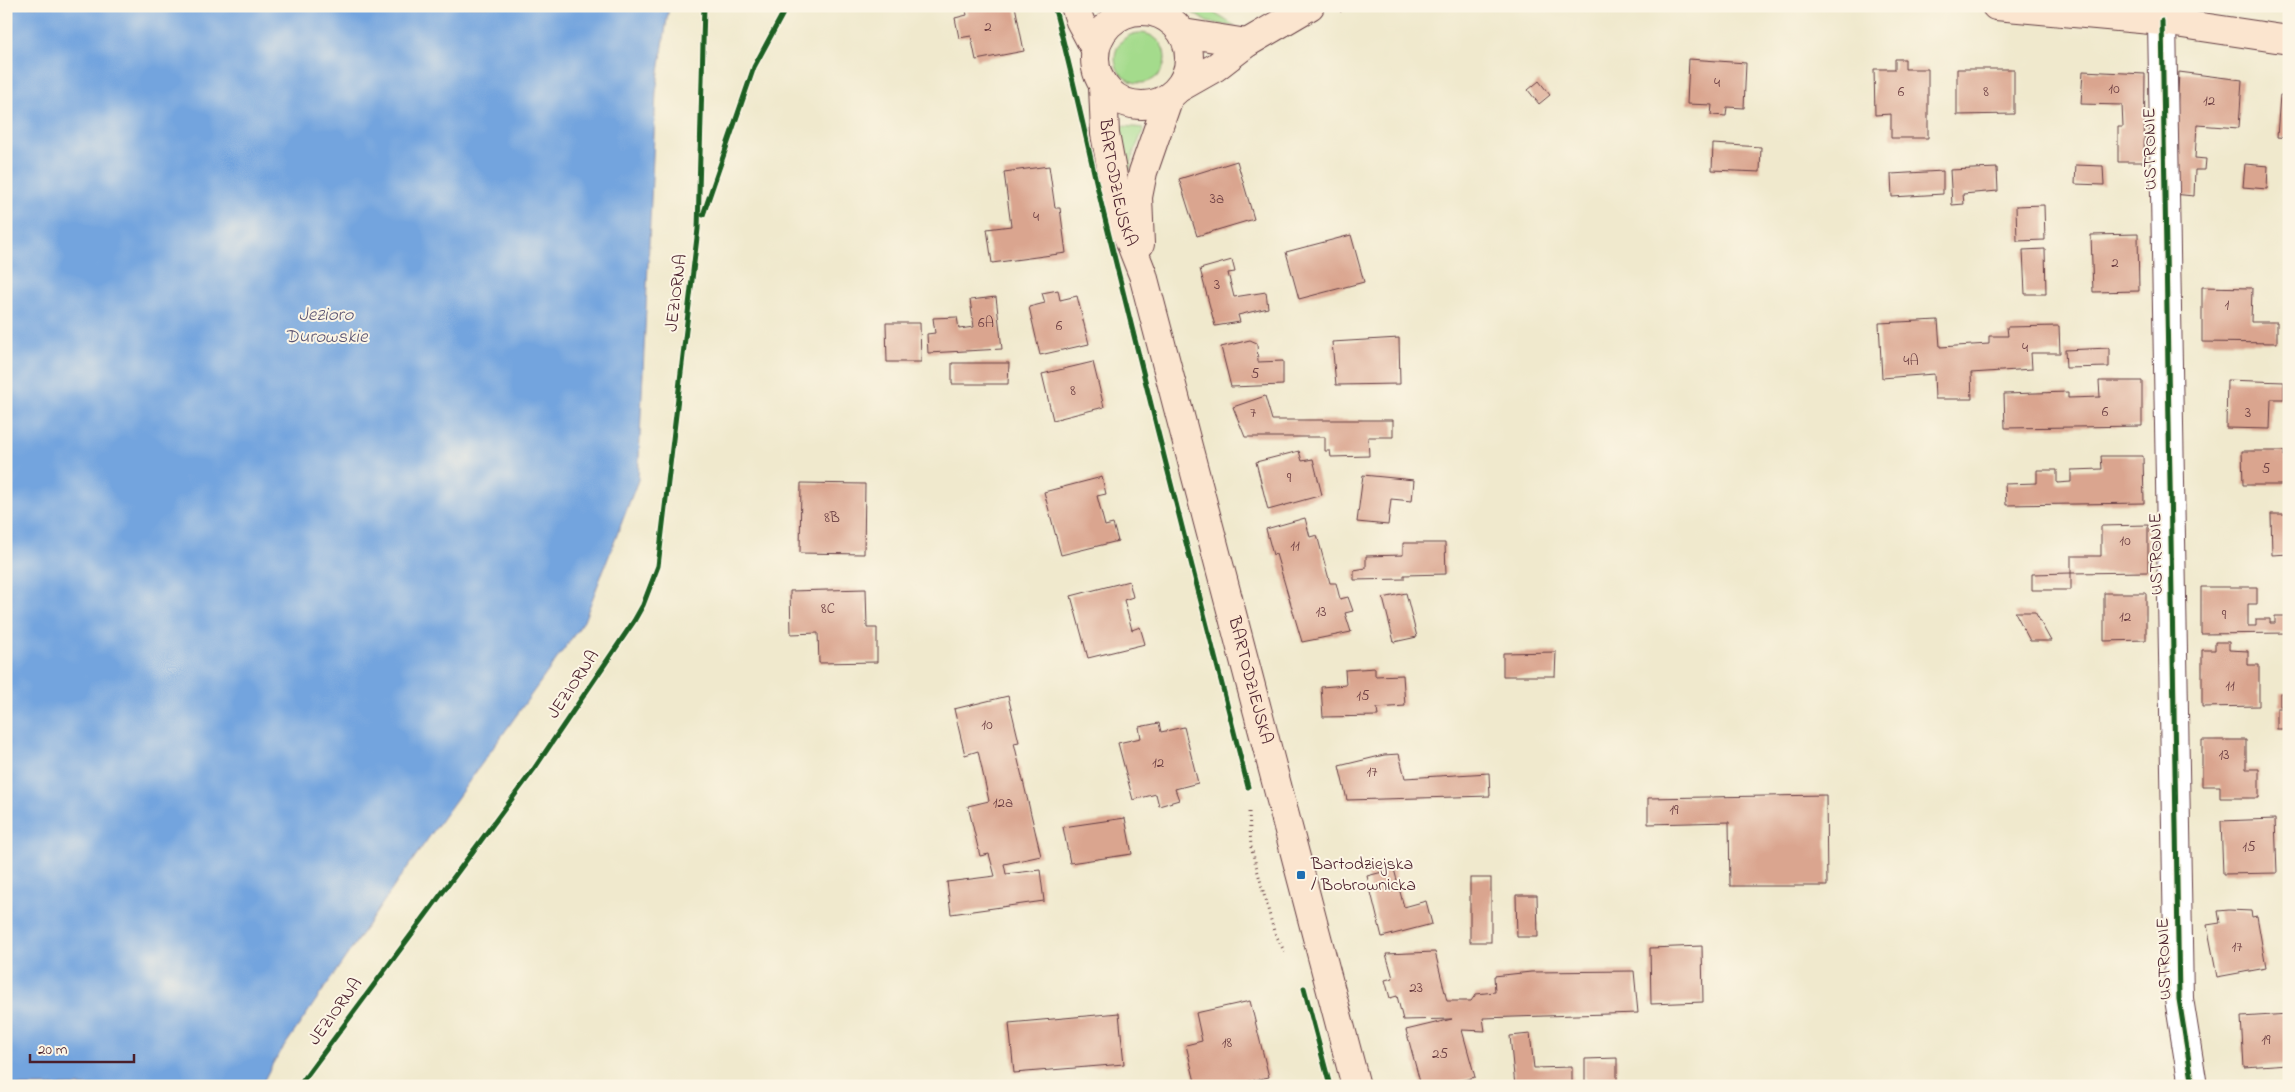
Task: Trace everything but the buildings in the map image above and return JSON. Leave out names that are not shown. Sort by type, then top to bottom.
[{"type":"street","points":[[1075,6],[1080,21],[1095,49]]},
{"type":"street","points":[[1174,92],[1185,78],[1189,66],[1189,50],[1183,33],[1172,21],[1154,9],[1125,12],[1111,21],[1100,33],[1095,49],[1097,74],[1103,86],[1114,96],[1127,103],[1142,105],[1156,103],[1216,67],[1248,43],[1310,6]]},
{"type":"street","points":[[1996,6],[2162,21],[2289,40]]},
{"type":"street","name":"USTRONIE","points":[[2162,21],[2178,999],[2193,1086]]},
{"type":"street","points":[[1183,33],[1248,43]]},
{"type":"street","name":"BARTODZIEJSKA","points":[[1103,86],[1105,134],[1121,219],[1142,275],[1356,1086]]},
{"type":"street","name":"BARTODZIEJSKA","points":[[1142,275],[1138,197],[1150,150],[1174,92]]},
{"type":"path","points":[[1249,804],[1251,847],[1274,931],[1288,958]]},
{"type":"green space","points":[[1182,6],[1202,6],[1237,27],[1207,22]]},
{"type":"green space","points":[[1145,33],[1158,40],[1164,48],[1164,68],[1158,76],[1150,82],[1135,83],[1122,76],[1116,68],[1115,53],[1122,40],[1130,34]]},
{"type":"green space","points":[[1118,122],[1123,126],[1144,128],[1134,152],[1128,178],[1124,178],[1115,123]]},
{"type":"water","name":"Jezioro Durowskie","points":[[6,6],[669,6],[656,92],[638,480],[584,621],[402,875],[273,1063],[261,1086],[6,1086]]},
{"type":"cycle path","name":"JEZIORNA","points":[[299,1086],[534,769],[634,621],[643,605],[658,566],[698,229],[704,6]]},
{"type":"cycle path","points":[[703,215],[754,67],[787,6]]},
{"type":"cycle path","points":[[1054,6],[1175,501],[1248,787]]},
{"type":"cycle path","points":[[2162,21],[2179,999],[2193,1086]]},
{"type":"cycle path","points":[[1304,988],[1330,1086]]},
{"type":"place","name":"Bartodziejska / Bobrownicka","points":[[1301,875]]}]
